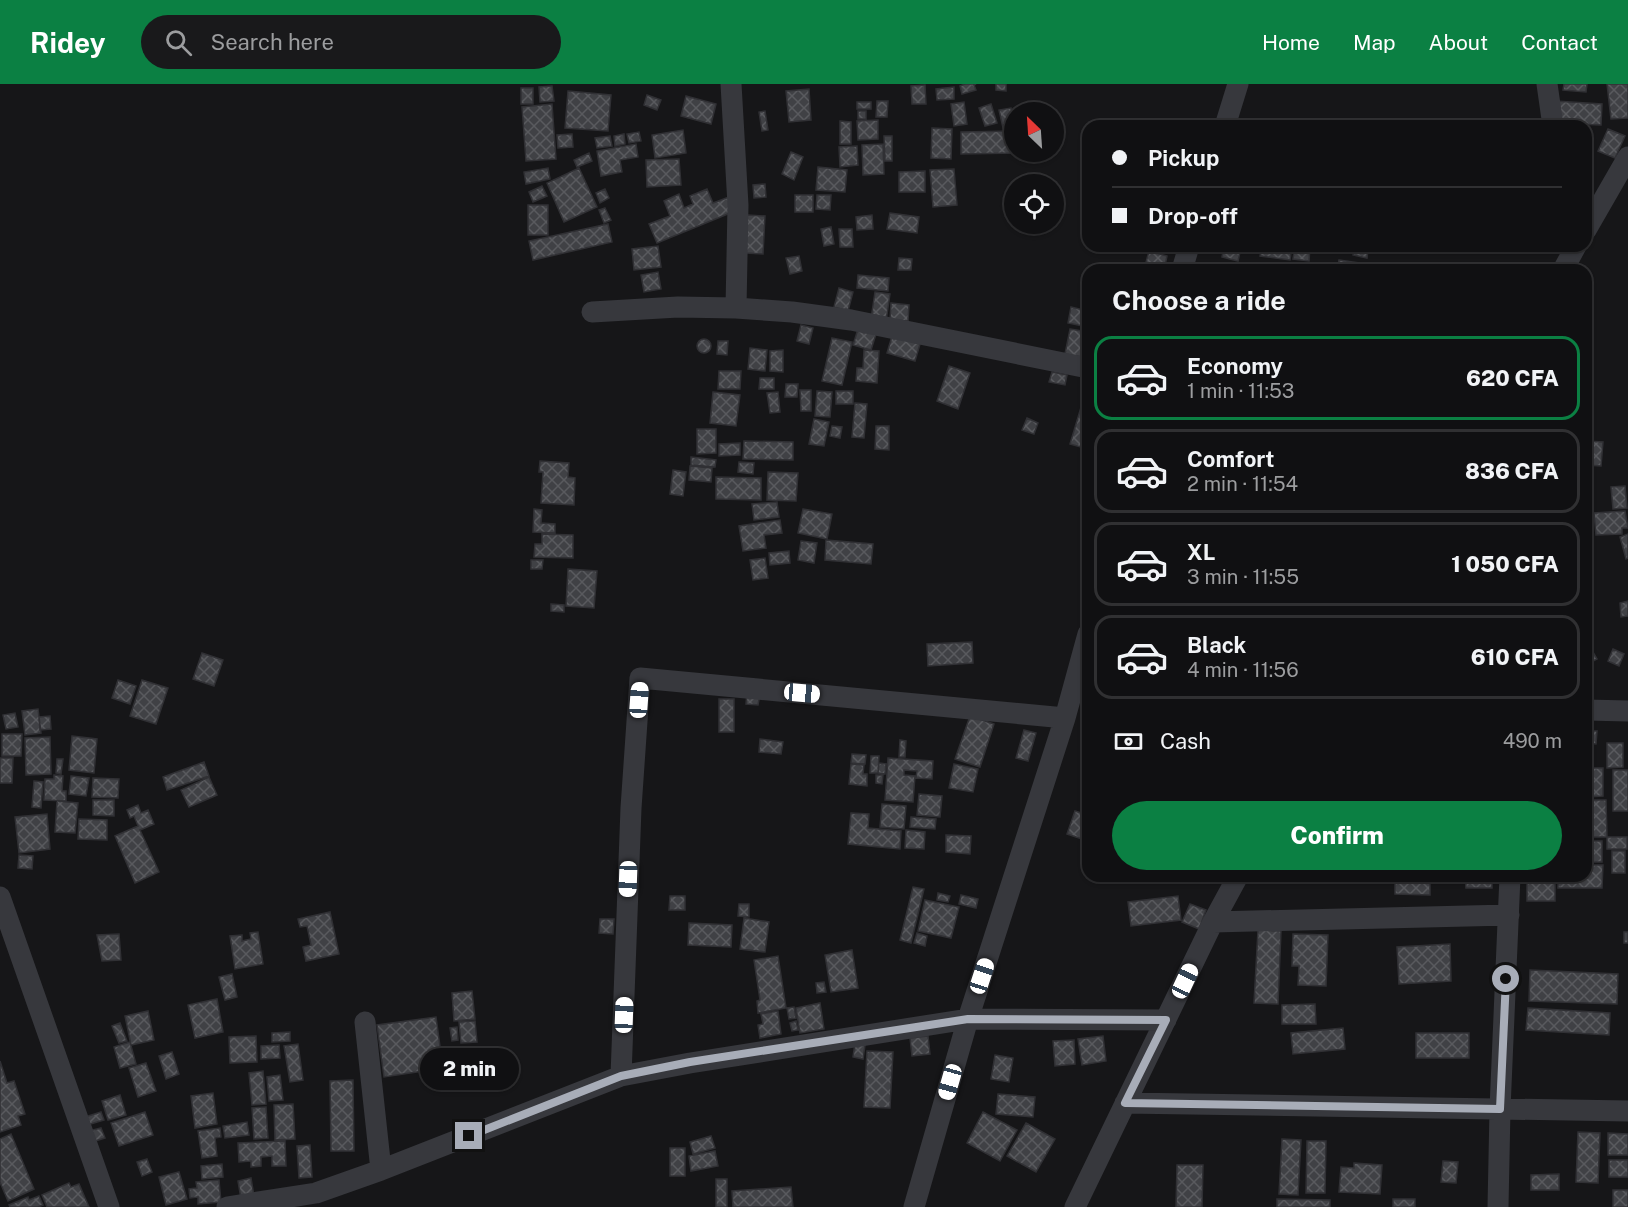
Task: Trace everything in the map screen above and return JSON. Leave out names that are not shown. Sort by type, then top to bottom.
[{"type":"street","points":[[730,84],[738,205],[736,308]]},
{"type":"street","points":[[1227,120],[1238,84]]},
{"type":"street","points":[[1547,84],[1551,120]]},
{"type":"street","points":[[1592,220],[1628,157]]},
{"type":"street","points":[[592,312],[678,307],[792,312],[850,320],[1082,367]]},
{"type":"street","points":[[914,1207],[968,1019],[1065,718],[1082,656]]},
{"type":"street","points":[[621,1076],[631,808],[640,678],[1065,718]]},
{"type":"street","points":[[1592,710],[1628,711]]},
{"type":"street","points":[[1075,1207],[1213,922],[1235,882]]},
{"type":"street","points":[[1498,1207],[1510,882]]},
{"type":"street","points":[[0,897],[110,1207]]},
{"type":"street","points":[[1213,922],[1509,915]]},
{"type":"street","points":[[227,1207],[316,1193],[381,1170],[621,1076],[690,1062],[968,1019],[1166,1020]]},
{"type":"street","points":[[365,1022],[381,1170]]},
{"type":"street","points":[[1125,1103],[1628,1111]]},
{"type":"building","points":[[976,84],[974,85],[976,90],[962,94],[960,86]]},
{"type":"building","points":[[996,84],[1006,84],[1006,91],[996,90]]},
{"type":"building","points":[[1564,84],[1587,84],[1586,92],[1563,90]]},
{"type":"building","points":[[1607,84],[1628,84],[1628,118],[1611,119]]},
{"type":"building","points":[[925,85],[926,104],[912,104],[911,86]]},
{"type":"building","points":[[552,86],[554,101],[540,102],[539,87]]},
{"type":"building","points":[[954,87],[954,99],[937,100],[936,89]]},
{"type":"building","points":[[521,88],[533,88],[533,104],[521,104]]},
{"type":"building","points":[[809,89],[811,120],[789,122],[786,91]]},
{"type":"building","points":[[568,91],[611,95],[608,131],[565,128]]},
{"type":"building","points":[[647,95],[661,100],[657,110],[644,105]]},
{"type":"building","points":[[686,96],[716,104],[711,124],[681,116]]},
{"type":"building","points":[[877,101],[888,101],[887,117],[876,117]]},
{"type":"building","points":[[1555,101],[1602,104],[1601,125],[1592,125],[1592,120],[1554,120]]},
{"type":"building","points":[[857,102],[871,102],[871,109],[857,109]]},
{"type":"building","points":[[964,102],[967,124],[954,126],[951,104]]},
{"type":"building","points":[[552,104],[556,159],[526,161],[522,107]]},
{"type":"building","points":[[991,104],[997,123],[985,126],[979,108]]},
{"type":"building","points":[[1004,109],[1004,128],[1003,128],[999,110]]},
{"type":"building","points":[[765,111],[768,130],[762,131],[759,112]]},
{"type":"building","points":[[858,111],[866,111],[866,119],[858,119]]},
{"type":"building","points":[[878,120],[878,139],[858,140],[857,121]]},
{"type":"building","points":[[840,121],[851,122],[851,144],[840,144]]},
{"type":"building","points":[[932,128],[952,129],[951,159],[931,158]]},
{"type":"building","points":[[1608,129],[1625,136],[1615,158],[1598,151]]},
{"type":"building","points":[[683,130],[686,153],[655,158],[652,135]]},
{"type":"building","points":[[1004,131],[1004,153],[961,154],[961,132]]},
{"type":"building","points":[[639,132],[641,141],[629,143],[627,134]]},
{"type":"building","points":[[572,134],[573,147],[558,148],[557,135]]},
{"type":"building","points":[[624,134],[625,144],[615,146],[614,136]]},
{"type":"building","points":[[610,136],[612,146],[597,148],[595,138]]},
{"type":"building","points":[[884,136],[892,136],[892,161],[885,161]]},
{"type":"building","points":[[636,144],[638,157],[620,160],[622,172],[601,176],[597,151]]},
{"type":"building","points":[[883,144],[884,174],[863,175],[862,145]]},
{"type":"building","points":[[857,146],[858,165],[840,167],[839,147]]},
{"type":"building","points":[[791,152],[803,157],[794,180],[782,174]]},
{"type":"building","points":[[589,153],[592,161],[577,167],[574,160]]},
{"type":"building","points":[[679,159],[681,185],[647,187],[646,160]]},
{"type":"building","points":[[818,167],[847,170],[845,192],[816,190]]},
{"type":"building","points":[[548,168],[550,179],[526,184],[524,172]]},
{"type":"building","points":[[579,168],[597,207],[564,222],[547,183]]},
{"type":"building","points":[[954,169],[957,205],[933,207],[930,170]]},
{"type":"building","points":[[925,171],[925,192],[899,192],[899,172]]},
{"type":"building","points":[[765,184],[766,197],[754,198],[753,185]]},
{"type":"building","points":[[542,186],[547,196],[533,202],[529,192]]},
{"type":"building","points":[[605,189],[609,198],[600,203],[596,193]]},
{"type":"building","points":[[707,189],[713,203],[729,197],[735,211],[657,243],[649,224],[670,216],[664,201],[679,194],[684,208],[693,204],[690,196]]},
{"type":"building","points":[[795,195],[813,195],[813,212],[795,212]]},
{"type":"building","points":[[817,195],[831,195],[830,210],[816,209]]},
{"type":"building","points":[[528,205],[548,205],[548,235],[528,235]]},
{"type":"building","points":[[605,208],[611,220],[604,223],[599,210]]},
{"type":"building","points":[[890,213],[919,217],[917,233],[887,229]]},
{"type":"building","points":[[747,215],[765,216],[763,254],[746,253]]},
{"type":"building","points":[[872,215],[873,229],[857,230],[856,217]]},
{"type":"building","points":[[608,224],[612,242],[533,260],[529,241]]},
{"type":"building","points":[[831,227],[834,244],[824,246],[821,229]]},
{"type":"building","points":[[839,229],[852,229],[853,247],[840,247]]},
{"type":"building","points":[[658,246],[661,267],[634,270],[632,249]]},
{"type":"building","points":[[1149,252],[1167,256],[1165,264],[1146,264]]},
{"type":"building","points":[[1223,252],[1240,252],[1238,261],[1222,257]]},
{"type":"building","points":[[1261,252],[1291,252],[1290,260],[1260,256]]},
{"type":"building","points":[[1294,252],[1310,252],[1309,261],[1293,259]]},
{"type":"building","points":[[1354,252],[1368,252],[1367,258],[1353,255]]},
{"type":"building","points":[[799,256],[802,271],[790,274],[786,258]]},
{"type":"building","points":[[899,258],[912,259],[911,270],[898,270]]},
{"type":"building","points":[[1339,260],[1359,263],[1359,264],[1338,264]]},
{"type":"building","points":[[658,272],[661,289],[644,292],[641,275]]},
{"type":"building","points":[[858,275],[889,278],[888,291],[857,288]]},
{"type":"building","points":[[839,288],[853,292],[848,311],[834,307]]},
{"type":"building","points":[[875,292],[890,294],[886,321],[871,319]]},
{"type":"building","points":[[891,303],[909,305],[908,321],[890,320]]},
{"type":"building","points":[[1071,307],[1082,310],[1082,326],[1068,323]]},
{"type":"building","points":[[801,325],[813,328],[809,344],[797,341]]},
{"type":"building","points":[[859,326],[877,331],[871,350],[853,345]]},
{"type":"building","points":[[1070,329],[1082,331],[1082,357],[1065,354]]},
{"type":"building","points":[[892,336],[920,344],[915,361],[887,353]]},
{"type":"building","points":[[832,338],[852,342],[842,385],[822,381]]},
{"type":"building","points":[[704,339],[709,341],[711,346],[709,351],[704,353],[699,351],[697,346],[699,341]]},
{"type":"building","points":[[718,341],[728,341],[727,355],[717,354]]},
{"type":"building","points":[[750,348],[767,350],[765,371],[748,369]]},
{"type":"building","points":[[783,350],[783,372],[770,371],[770,351]]},
{"type":"building","points":[[864,350],[879,351],[877,383],[856,381],[857,368],[863,368]]},
{"type":"building","points":[[949,366],[970,373],[958,409],[937,401]]},
{"type":"building","points":[[719,371],[741,371],[740,389],[718,389]]},
{"type":"building","points":[[1052,372],[1067,375],[1065,385],[1049,382]]},
{"type":"building","points":[[760,378],[774,378],[774,389],[759,389]]},
{"type":"building","points":[[786,384],[798,384],[797,397],[785,397]]},
{"type":"building","points":[[800,390],[811,390],[811,411],[801,411]]},
{"type":"building","points":[[817,391],[832,392],[830,417],[815,416]]},
{"type":"building","points":[[836,391],[853,391],[853,404],[836,404]]},
{"type":"building","points":[[713,392],[740,395],[736,426],[710,423]]},
{"type":"building","points":[[778,392],[780,412],[770,413],[767,393]]},
{"type":"building","points":[[855,403],[867,404],[864,438],[852,437]]},
{"type":"building","points":[[1082,404],[1082,447],[1070,444]]},
{"type":"building","points":[[1027,418],[1038,423],[1034,434],[1022,430]]},
{"type":"building","points":[[814,419],[829,422],[824,446],[809,444]]},
{"type":"building","points":[[832,426],[842,427],[840,438],[830,436]]},
{"type":"building","points":[[876,426],[889,426],[889,450],[875,449]]},
{"type":"building","points":[[697,429],[716,429],[716,453],[697,454]]},
{"type":"building","points":[[744,441],[793,442],[793,460],[743,459]]},
{"type":"building","points":[[1592,441],[1603,442],[1601,466],[1592,465]]},
{"type":"building","points":[[740,443],[740,455],[719,456],[719,444]]},
{"type":"building","points":[[691,457],[716,460],[715,467],[691,465]]},
{"type":"building","points":[[540,461],[569,463],[568,477],[575,478],[574,505],[541,503],[543,472],[539,472]]},
{"type":"building","points":[[739,462],[754,463],[753,474],[738,472]]},
{"type":"building","points":[[690,466],[712,468],[711,482],[689,480]]},
{"type":"building","points":[[673,470],[686,472],[683,496],[670,494]]},
{"type":"building","points":[[768,472],[798,473],[796,501],[767,500]]},
{"type":"building","points":[[716,477],[761,478],[761,500],[716,499]]},
{"type":"building","points":[[1625,486],[1627,508],[1613,509],[1611,487]]},
{"type":"building","points":[[777,502],[779,517],[754,520],[752,504]]},
{"type":"building","points":[[534,509],[542,510],[541,523],[555,524],[555,533],[533,532]]},
{"type":"building","points":[[803,509],[832,514],[827,539],[798,533]]},
{"type":"building","points":[[1625,511],[1628,528],[1622,528],[1622,534],[1596,535],[1594,513]]},
{"type":"building","points":[[780,520],[782,533],[764,535],[766,548],[743,551],[739,526]]},
{"type":"building","points":[[542,534],[573,535],[573,558],[534,557],[535,544],[542,544]]},
{"type":"building","points":[[1628,534],[1628,558],[1626,559],[1620,537]]},
{"type":"building","points":[[826,540],[873,544],[871,564],[825,560]]},
{"type":"building","points":[[801,541],[817,543],[814,563],[798,560]]},
{"type":"building","points":[[789,551],[790,563],[770,565],[769,553]]},
{"type":"building","points":[[765,558],[768,578],[753,580],[750,560]]},
{"type":"building","points":[[531,560],[543,560],[542,569],[531,569]]},
{"type":"building","points":[[568,569],[597,571],[594,608],[566,606]]},
{"type":"building","points":[[1628,601],[1628,616],[1621,617],[1620,603]]},
{"type":"building","points":[[551,604],[564,605],[564,612],[551,611]]},
{"type":"building","points":[[972,642],[973,663],[928,666],[927,644]]},
{"type":"building","points":[[1613,649],[1624,654],[1619,666],[1608,661]]},
{"type":"building","points":[[1592,650],[1597,659],[1592,662]]},
{"type":"building","points":[[202,653],[223,660],[214,686],[193,679]]},
{"type":"building","points":[[118,680],[136,686],[130,704],[112,698]]},
{"type":"building","points":[[142,680],[168,688],[156,724],[130,716]]},
{"type":"building","points":[[747,693],[760,694],[758,705],[746,704]]},
{"type":"building","points":[[719,699],[734,699],[734,732],[719,732]]},
{"type":"building","points":[[38,709],[41,733],[25,735],[22,711]]},
{"type":"building","points":[[15,713],[18,727],[6,729],[3,715]]},
{"type":"building","points":[[50,716],[51,729],[40,730],[39,717]]},
{"type":"building","points":[[970,716],[994,724],[980,767],[955,759]]},
{"type":"building","points":[[1024,730],[1036,733],[1028,761],[1016,758]]},
{"type":"building","points":[[1592,731],[1597,731],[1596,744],[1592,744]]},
{"type":"building","points":[[2,734],[22,734],[21,756],[2,756]]},
{"type":"building","points":[[72,736],[97,739],[94,773],[69,770]]},
{"type":"building","points":[[50,737],[51,774],[26,775],[25,738]]},
{"type":"building","points":[[760,739],[783,742],[781,754],[759,752]]},
{"type":"building","points":[[900,740],[906,741],[905,757],[899,757]]},
{"type":"building","points":[[1607,743],[1623,743],[1623,767],[1607,768]]},
{"type":"building","points":[[852,754],[866,755],[865,764],[851,763]]},
{"type":"building","points":[[871,756],[879,756],[878,773],[870,773]]},
{"type":"building","points":[[0,758],[13,758],[12,783],[0,783]]},
{"type":"building","points":[[888,758],[933,761],[932,779],[916,778],[917,771],[904,770],[904,775],[915,776],[913,802],[885,800]]},
{"type":"building","points":[[57,759],[63,759],[61,774],[56,773]]},
{"type":"building","points":[[204,762],[209,776],[167,790],[163,777]]},
{"type":"building","points":[[879,763],[886,764],[885,774],[878,773]]},
{"type":"building","points":[[851,764],[864,765],[863,774],[867,774],[867,786],[849,784]]},
{"type":"building","points":[[954,764],[978,769],[973,792],[949,788]]},
{"type":"building","points":[[1592,768],[1603,768],[1603,796],[1592,797]]},
{"type":"building","points":[[1613,770],[1628,770],[1628,811],[1613,811]]},
{"type":"building","points":[[54,775],[63,776],[62,791],[66,791],[66,801],[44,800],[45,779],[54,779]]},
{"type":"building","points":[[876,775],[883,775],[882,784],[876,783]]},
{"type":"building","points":[[71,776],[89,778],[86,796],[69,794]]},
{"type":"building","points":[[209,777],[217,795],[189,807],[181,790]]},
{"type":"building","points":[[93,778],[119,779],[118,798],[92,797]]},
{"type":"building","points":[[34,781],[43,782],[41,808],[32,807]]},
{"type":"building","points":[[919,794],[942,796],[940,817],[917,815]]},
{"type":"building","points":[[93,800],[114,800],[114,816],[93,815]]},
{"type":"building","points":[[1592,800],[1606,800],[1607,837],[1592,837]]},
{"type":"building","points":[[57,801],[78,803],[75,833],[55,832]]},
{"type":"building","points":[[882,804],[906,806],[904,829],[880,827]]},
{"type":"building","points":[[138,805],[141,813],[148,810],[154,824],[140,830],[159,872],[135,883],[115,836],[138,826],[134,816],[130,818],[127,810]]},
{"type":"building","points":[[1075,811],[1082,813],[1082,839],[1067,834]]},
{"type":"building","points":[[851,813],[869,814],[868,828],[901,831],[900,849],[848,844]]},
{"type":"building","points":[[47,814],[50,849],[19,853],[15,817]]},
{"type":"building","points":[[911,817],[936,819],[935,829],[910,827]]},
{"type":"building","points":[[79,819],[107,820],[107,840],[78,839]]},
{"type":"building","points":[[906,830],[925,832],[924,849],[905,848]]},
{"type":"building","points":[[946,835],[971,836],[970,854],[946,852]]},
{"type":"building","points":[[1607,837],[1627,837],[1627,849],[1607,849]]},
{"type":"building","points":[[1592,841],[1602,841],[1602,862],[1592,862]]},
{"type":"building","points":[[1612,851],[1625,851],[1625,873],[1612,873]]},
{"type":"building","points":[[19,855],[33,856],[32,869],[18,868]]},
{"type":"building","points":[[1592,865],[1603,865],[1602,888],[1558,888],[1558,882],[1592,882]]},
{"type":"building","points":[[1395,882],[1430,882],[1430,895],[1395,894]]},
{"type":"building","points":[[1466,882],[1492,882],[1492,888],[1466,888]]},
{"type":"building","points":[[1527,882],[1555,882],[1555,901],[1527,901]]},
{"type":"building","points":[[913,887],[924,889],[911,943],[900,940]]},
{"type":"building","points":[[938,893],[950,896],[948,902],[937,900]]},
{"type":"building","points":[[961,895],[978,899],[976,908],[959,904]]},
{"type":"building","points":[[670,896],[685,896],[685,910],[669,910]]},
{"type":"building","points":[[1178,896],[1181,920],[1131,926],[1128,902]]},
{"type":"building","points":[[925,900],[959,907],[951,938],[918,931]]},
{"type":"building","points":[[739,904],[749,904],[749,917],[738,916]]},
{"type":"building","points":[[1190,904],[1206,910],[1199,929],[1182,922]]},
{"type":"building","points":[[330,912],[339,954],[306,961],[303,947],[311,945],[307,926],[300,927],[298,919]]},
{"type":"building","points":[[744,918],[769,922],[765,952],[740,949]]},
{"type":"building","points":[[600,919],[614,919],[613,934],[599,933]]},
{"type":"building","points":[[689,923],[732,925],[731,947],[688,945]]},
{"type":"building","points":[[1258,930],[1281,931],[1278,1004],[1254,1003]]},
{"type":"building","points":[[258,932],[263,964],[235,969],[230,936],[242,935],[242,941],[251,939],[250,933]]},
{"type":"building","points":[[1624,932],[1628,932],[1628,943],[1624,943]]},
{"type":"building","points":[[917,933],[927,936],[925,946],[914,943]]},
{"type":"building","points":[[119,934],[121,960],[102,961],[97,935]]},
{"type":"building","points":[[1293,934],[1328,935],[1326,986],[1298,985],[1299,966],[1292,966]]},
{"type":"building","points":[[1450,944],[1451,981],[1399,984],[1397,947]]},
{"type":"building","points":[[852,950],[858,988],[831,992],[825,955]]},
{"type":"building","points":[[778,956],[786,1008],[758,1013],[757,1001],[760,1000],[754,960]]},
{"type":"building","points":[[1530,970],[1618,974],[1617,1004],[1529,1001]]},
{"type":"building","points":[[232,974],[237,997],[225,1000],[219,977]]},
{"type":"building","points":[[824,982],[826,992],[817,993],[816,983]]},
{"type":"building","points":[[472,991],[475,1019],[454,1021],[452,993]]},
{"type":"building","points":[[217,999],[223,1032],[195,1038],[188,1005]]},
{"type":"building","points":[[820,1003],[824,1029],[800,1033],[796,1008]]},
{"type":"building","points":[[1315,1004],[1316,1024],[1282,1024],[1282,1005]]},
{"type":"building","points":[[794,1007],[796,1018],[789,1019],[787,1008]]},
{"type":"building","points":[[1528,1008],[1610,1013],[1609,1035],[1526,1030]]},
{"type":"building","points":[[148,1011],[154,1040],[131,1045],[125,1016]]},
{"type":"building","points":[[778,1011],[781,1034],[760,1038],[758,1025],[763,1024],[761,1014]]},
{"type":"building","points":[[436,1017],[443,1068],[384,1077],[377,1025]]},
{"type":"building","points":[[475,1021],[477,1042],[461,1043],[459,1022]]},
{"type":"building","points":[[796,1021],[798,1030],[792,1031],[790,1023]]},
{"type":"building","points":[[120,1023],[127,1041],[119,1043],[112,1026]]},
{"type":"building","points":[[457,1027],[458,1040],[452,1041],[450,1028]]},
{"type":"building","points":[[1343,1028],[1345,1049],[1293,1054],[1291,1033]]},
{"type":"building","points":[[290,1032],[290,1041],[272,1042],[272,1033]]},
{"type":"building","points":[[1416,1033],[1469,1033],[1469,1058],[1416,1058]]},
{"type":"building","points":[[256,1036],[257,1062],[230,1063],[229,1037]]},
{"type":"building","points":[[928,1036],[930,1054],[912,1056],[910,1038]]},
{"type":"building","points":[[1103,1036],[1106,1061],[1082,1065],[1078,1039]]},
{"type":"building","points":[[1074,1040],[1075,1064],[1055,1066],[1053,1041]]},
{"type":"building","points":[[130,1042],[136,1064],[120,1068],[114,1047]]},
{"type":"building","points":[[855,1043],[865,1045],[863,1059],[853,1057]]},
{"type":"building","points":[[298,1044],[303,1080],[290,1082],[284,1046]]},
{"type":"building","points":[[279,1045],[280,1058],[261,1059],[261,1046]]},
{"type":"building","points":[[867,1051],[893,1052],[890,1108],[864,1107]]},
{"type":"building","points":[[172,1052],[179,1074],[166,1079],[159,1056]]},
{"type":"building","points":[[995,1055],[1013,1058],[1009,1082],[991,1079]]},
{"type":"building","points":[[0,1061],[7,1083],[14,1081],[25,1114],[18,1116],[21,1125],[0,1132]]},
{"type":"building","points":[[146,1063],[156,1091],[138,1097],[129,1068]]},
{"type":"building","points":[[263,1071],[266,1104],[252,1105],[249,1073]]},
{"type":"building","points":[[280,1075],[283,1100],[269,1101],[267,1077]]},
{"type":"building","points":[[353,1080],[354,1151],[331,1151],[330,1081]]},
{"type":"building","points":[[213,1093],[217,1124],[195,1128],[191,1096]]},
{"type":"building","points":[[998,1094],[1035,1097],[1033,1117],[996,1114]]},
{"type":"building","points":[[120,1095],[126,1115],[108,1120],[102,1101]]},
{"type":"building","points":[[293,1104],[295,1139],[275,1140],[274,1105]]},
{"type":"building","points":[[266,1107],[268,1138],[254,1139],[252,1108]]},
{"type":"building","points":[[101,1112],[104,1120],[87,1125],[85,1117]]},
{"type":"building","points":[[145,1112],[153,1135],[119,1146],[111,1123]]},
{"type":"building","points":[[983,1112],[1017,1130],[1000,1161],[967,1143]]},
{"type":"building","points":[[247,1122],[249,1135],[225,1138],[223,1126]]},
{"type":"building","points":[[1026,1123],[1055,1139],[1036,1172],[1007,1156]]},
{"type":"building","points":[[101,1128],[105,1138],[92,1142],[89,1131]]},
{"type":"building","points":[[220,1128],[221,1137],[215,1138],[217,1156],[202,1158],[198,1131]]},
{"type":"building","points":[[1578,1132],[1600,1133],[1598,1183],[1576,1182]]},
{"type":"building","points":[[1608,1133],[1628,1134],[1628,1155],[1608,1155]]},
{"type":"building","points":[[11,1134],[34,1189],[8,1201],[0,1182],[0,1139]]},
{"type":"building","points":[[711,1136],[715,1148],[693,1154],[690,1142]]},
{"type":"building","points":[[1282,1139],[1301,1140],[1298,1195],[1279,1194]]},
{"type":"building","points":[[285,1141],[286,1166],[272,1166],[272,1156],[261,1157],[261,1166],[251,1167],[251,1161],[239,1162],[238,1143]]},
{"type":"building","points":[[1307,1141],[1326,1141],[1325,1193],[1306,1193]]},
{"type":"building","points":[[310,1145],[312,1177],[299,1178],[297,1146]]},
{"type":"building","points":[[670,1148],[685,1148],[685,1176],[670,1176]]},
{"type":"building","points":[[715,1151],[718,1166],[691,1171],[689,1156]]},
{"type":"building","points":[[147,1159],[152,1172],[142,1176],[137,1162]]},
{"type":"building","points":[[1609,1160],[1628,1160],[1628,1177],[1609,1177]]},
{"type":"building","points":[[1443,1161],[1458,1162],[1456,1183],[1441,1182]]},
{"type":"building","points":[[1354,1163],[1382,1165],[1380,1194],[1339,1192],[1341,1167],[1354,1168]]},
{"type":"building","points":[[222,1164],[223,1177],[202,1179],[201,1166]]},
{"type":"building","points":[[1177,1165],[1203,1165],[1202,1207],[1176,1207]]},
{"type":"building","points":[[179,1172],[187,1199],[166,1205],[159,1177]]},
{"type":"building","points":[[1559,1174],[1559,1190],[1531,1190],[1531,1175]]},
{"type":"building","points":[[251,1178],[254,1196],[241,1199],[238,1181]]},
{"type":"building","points":[[716,1179],[727,1179],[727,1207],[716,1207]]},
{"type":"building","points":[[219,1180],[221,1202],[198,1204],[198,1197],[190,1198],[189,1189],[197,1188],[196,1182]]},
{"type":"building","points":[[69,1183],[71,1187],[79,1184],[89,1207],[47,1207],[42,1195]]},
{"type":"building","points":[[791,1187],[793,1207],[733,1207],[732,1191]]},
{"type":"building","points":[[1613,1190],[1628,1190],[1628,1207],[1613,1207]]},
{"type":"building","points":[[39,1196],[43,1205],[38,1207],[10,1207],[9,1205],[28,1197],[29,1200]]},
{"type":"building","points":[[1277,1199],[1330,1200],[1330,1207],[1277,1207]]},
{"type":"building","points":[[1393,1199],[1415,1199],[1415,1207],[1393,1207]]},
{"type":"route","points":[[469,1136],[621,1076],[690,1062],[968,1019],[1166,1020],[1125,1103],[1500,1109],[1506,979]]}]
